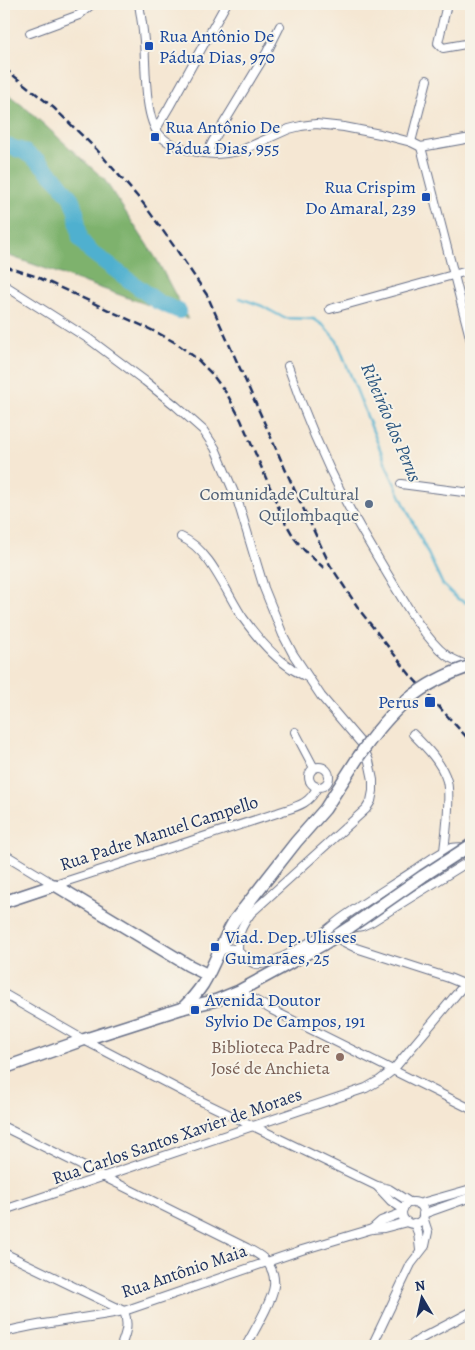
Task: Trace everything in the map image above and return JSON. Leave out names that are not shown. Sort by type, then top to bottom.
[{"type":"main road","points":[[183,1008],[203,983],[220,951],[225,935],[236,919],[296,842],[325,809],[374,734],[401,705],[425,686],[447,675],[471,667]]},
{"type":"main road","points":[[4,1068],[83,1040],[183,1008],[217,1000],[239,991],[336,937],[423,876],[471,847]]},
{"type":"main road","points":[[54,884],[188,966],[208,974]]},
{"type":"main road","name":"Rua Padre Manuel Campello","points":[[4,902],[54,884]]},
{"type":"street","points":[[30,33],[79,15],[92,4]]},
{"type":"street","points":[[139,4],[152,120],[156,129],[166,141],[176,146],[196,152],[234,153],[289,130],[316,124],[380,134],[421,146],[471,138]]},
{"type":"street","points":[[156,129],[226,4]]},
{"type":"street","points":[[447,4],[438,44],[443,48],[471,43]]},
{"type":"street","points":[[207,153],[280,26]]},
{"type":"street","points":[[411,142],[427,80]]},
{"type":"street","points":[[421,146],[471,340]]},
{"type":"street","points":[[330,309],[471,270]]},
{"type":"street","points":[[4,285],[89,339],[145,381],[203,430],[215,448],[238,502],[264,588],[283,635],[293,654],[321,696],[361,743],[369,761],[373,790],[371,801],[366,809],[251,913],[239,934],[238,950]]},
{"type":"street","points":[[288,366],[311,429],[326,463],[405,603],[430,638],[445,654],[471,667]]},
{"type":"street","points":[[401,484],[471,494]]},
{"type":"street","points":[[181,537],[196,546],[205,556],[243,618],[270,651],[289,667],[309,678]]},
{"type":"street","points":[[295,732],[314,768]]},
{"type":"street","points":[[413,734],[434,757],[447,783],[449,794],[444,851]]},
{"type":"street","points":[[314,768],[324,768],[328,774],[328,780],[324,786],[317,787],[311,783],[309,774],[314,768]]},
{"type":"street","name":"Rua Padre Manuel Campello","points":[[54,884],[277,813],[304,803],[314,794],[317,787]]},
{"type":"street","points":[[220,951],[229,948],[238,950],[246,959],[255,964],[274,961],[319,936],[373,897],[444,851],[459,847],[471,847]]},
{"type":"street","points":[[4,854],[54,884]]},
{"type":"street","points":[[348,928],[362,926],[371,922],[471,860]]},
{"type":"street","points":[[336,937],[356,948],[468,986]]},
{"type":"street","name":"Rua Carlos Santos Xavier de Moraes","points":[[4,1210],[366,1088],[393,1070],[468,986]]},
{"type":"street","points":[[239,991],[272,1010],[471,1109]]},
{"type":"street","points":[[4,994],[83,1040],[253,1126],[377,1186],[389,1189],[423,1210],[428,1232],[425,1246],[411,1264],[372,1346]]},
{"type":"street","points":[[4,1127],[247,1248],[267,1262],[274,1275],[274,1287],[270,1299],[246,1346]]},
{"type":"street","points":[[377,1186],[402,1211],[404,1220],[411,1223],[418,1222],[423,1216],[470,1195]]},
{"type":"street","points":[[402,1211],[407,1204],[470,1195]]},
{"type":"street","name":"Rua Antônio Maia","points":[[372,1229],[381,1221],[402,1211]]},
{"type":"street","points":[[411,1223],[418,1233],[420,1250]]},
{"type":"street","name":"Rua Antônio Maia","points":[[4,1332],[124,1310],[302,1250],[372,1229],[411,1223]]},
{"type":"street","points":[[4,1253],[124,1310],[128,1326],[121,1346]]},
{"type":"street","points":[[410,1346],[471,1312]]},
{"type":"green space","points":[[4,91],[28,110],[104,179],[157,260],[188,319],[4,254]]},
{"type":"waterway","name":"Ribeirão dos Perus","points":[[4,145],[23,151],[38,161],[58,181],[71,198],[76,212],[80,239],[90,251],[158,302],[179,311]]},
{"type":"waterway","name":"Ribeirão dos Perus","points":[[240,298],[262,306],[284,318],[314,319],[324,326],[337,341],[390,474],[443,585],[458,599],[471,605]]},
{"type":"railway","points":[[4,68],[54,108],[97,150],[143,203],[176,249],[207,295],[330,565],[361,612],[411,676],[471,742]]},
{"type":"railway","points":[[4,266],[35,276],[158,333],[176,343],[196,358],[211,373],[227,394],[241,420],[284,520],[295,539],[324,568]]},
{"type":"place","name":"Rua Antônio De Pádua Dias, 970","points":[[149,46]]},
{"type":"place","name":"Rua Antônio De Pádua Dias, 955","points":[[155,137]]},
{"type":"place","name":"Rua Crispim Do Amaral, 239","points":[[426,197]]},
{"type":"place","name":"Comunidade Cultural Quilombaque","points":[[369,504]]},
{"type":"place","name":"Perus","points":[[430,702]]},
{"type":"place","name":"Viad. Dep. Ulisses Guimarães, 25","points":[[215,947]]},
{"type":"place","name":"Avenida Doutor Sylvio De Campos, 191","points":[[195,1010]]},
{"type":"place","name":"Biblioteca Padre José de Anchieta","points":[[340,1057]]}]
